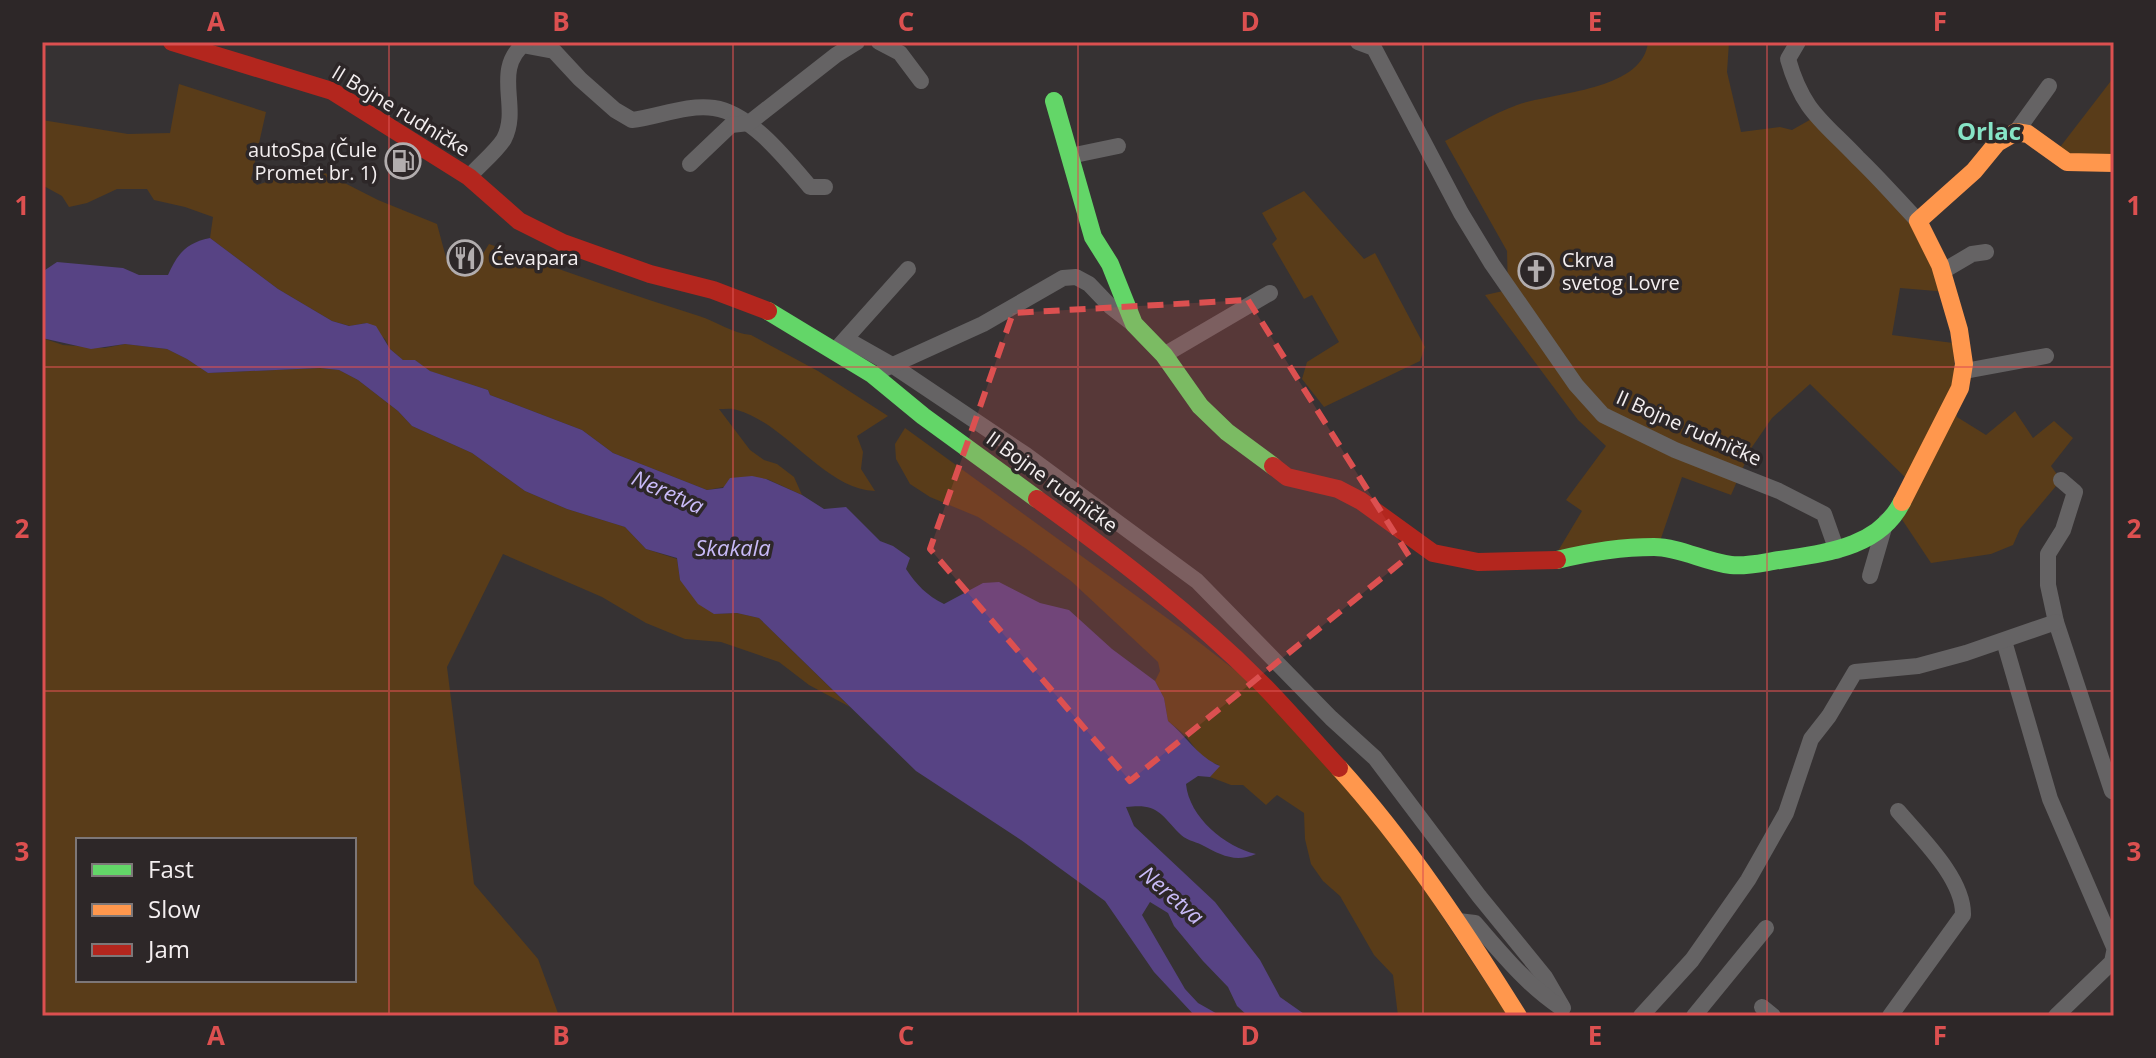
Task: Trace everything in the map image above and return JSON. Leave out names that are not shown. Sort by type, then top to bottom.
[{"type":"street","name":"II Bojne rudničke","points":[[172,42],[332,91],[469,177],[519,221],[563,243],[650,274],[760,306],[839,346],[923,416],[1108,550],[1188,615],[1270,692],[1358,789],[1458,921],[1518,1016]]},
{"type":"street","points":[[690,164],[731,125],[749,123],[857,42]]},
{"type":"street","points":[[879,42],[900,53],[921,81]]},
{"type":"street","name":"II Bojne rudničke","points":[[1358,42],[1374,48],[1461,213],[1492,264],[1576,385],[1603,415],[1675,450],[1779,491],[1824,514],[1837,551]]},
{"type":"street","points":[[872,374],[983,324],[1063,278],[1076,277],[1089,284],[1111,307],[1134,324],[1164,355],[1200,406],[1227,432],[1287,477],[1338,489],[1350,495],[1433,553],[1478,562],[1527,562],[1552,561],[1600,549],[1658,547],[1714,563],[1737,566],[1837,551],[1855,545],[1899,508],[1912,484],[1960,388],[1965,371],[1961,335],[1943,271],[1931,241],[1918,221],[1815,117],[1795,85],[1788,59],[1798,42]]},
{"type":"street","name":"II Bojne rudničke","points":[[469,177],[504,138],[509,117],[509,61],[520,44],[554,51],[615,110],[632,120],[713,108],[749,123],[810,187],[825,187]]},
{"type":"street","points":[[1918,221],[1974,171],[1997,143],[2016,132],[2049,86]]},
{"type":"street","points":[[1054,101],[1093,237],[1110,264],[1134,324]]},
{"type":"street","points":[[2016,132],[2028,134],[2067,162],[2114,163]]},
{"type":"street","points":[[1070,156],[1118,146]]},
{"type":"street","points":[[1943,271],[1972,254],[1986,252]]},
{"type":"street","points":[[908,269],[839,346],[892,365],[1026,455],[1197,581],[1331,718],[1375,758],[1479,896],[1545,977],[1567,1012]]},
{"type":"street","points":[[1164,355],[1270,293]]},
{"type":"street","points":[[1965,371],[2046,356]]},
{"type":"street","points":[[2061,480],[2075,492],[2063,530],[2048,554],[2048,585],[2056,622],[2112,791]]},
{"type":"street","points":[[1870,576],[1886,521]]},
{"type":"street","points":[[1641,1016],[1692,960],[1748,880],[1786,813],[1811,739],[1829,716],[1855,672],[1918,666],[2056,622]]},
{"type":"street","points":[[2004,641],[2050,799],[2114,950],[2112,962],[2059,1015]]},
{"type":"street","points":[[1890,1016],[1963,915],[1963,899],[1939,860],[1898,811]]},
{"type":"street","points":[[1397,842],[1417,814]]},
{"type":"street","name":"II Bojne rudničke","points":[[1458,921],[1475,923],[1517,972],[1567,1012]]},
{"type":"street","points":[[1694,1016],[1766,928]]},
{"type":"highlighted area","points":[[1248,300],[1409,556],[1130,781],[930,549],[1013,313]]},
{"type":"shaded area","points":[[1648,42],[1729,42],[1727,72],[1741,132],[1780,127],[1792,130],[1815,117],[1918,221],[1948,292],[1900,288],[1892,335],[1953,343],[1957,417],[1986,435],[2015,411],[2033,438],[2054,421],[2073,438],[2051,466],[2061,480],[2020,529],[2013,545],[1991,554],[1931,563],[1901,518],[1912,484],[1810,384],[1772,418],[1752,447],[1731,495],[1682,477],[1658,547],[1552,561],[1582,511],[1566,500],[1606,446],[1578,420],[1485,295],[1508,290],[1507,251],[1445,141],[1517,105],[1614,80],[1631,71],[1642,58]]},
{"type":"shaded area","points":[[2114,77],[2114,163],[2054,155]]},
{"type":"shaded area","points":[[179,84],[266,112],[251,179],[257,185],[313,167],[378,200],[437,224],[448,265],[457,269],[476,265],[489,244],[751,335],[818,371],[888,416],[857,436],[863,452],[861,469],[875,491],[856,488],[839,479],[755,417],[728,409],[719,409],[750,450],[794,477],[802,495],[767,479],[707,490],[613,453],[582,430],[490,395],[488,390],[429,371],[415,360],[403,360],[366,323],[350,326],[332,321],[278,289],[210,238],[213,217],[154,200],[147,189],[117,189],[87,203],[69,207],[62,196],[42,185],[42,120],[128,134],[170,133]]},
{"type":"shaded area","points":[[1304,191],[1364,259],[1375,253],[1425,347],[1420,361],[1324,407],[1302,379],[1307,362],[1339,342],[1312,295],[1304,299],[1272,244],[1277,239],[1262,213]]},
{"type":"shaded area","points":[[42,338],[63,345],[105,348],[125,344],[167,349],[208,373],[320,368],[339,370],[358,380],[412,426],[472,453],[525,491],[567,509],[625,527],[646,549],[677,559],[680,580],[714,614],[737,613],[759,618],[850,707],[809,685],[779,662],[721,642],[685,639],[646,623],[602,597],[503,554],[447,667],[474,884],[538,959],[559,1016],[42,1016]]},
{"type":"shaded area","points":[[905,428],[1253,684],[1358,789],[1508,1016],[1398,1016],[1393,975],[1374,955],[1340,896],[1323,881],[1311,864],[1305,839],[1304,813],[1277,795],[1266,805],[1243,785],[1231,785],[1210,777],[1219,765],[1204,760],[1185,735],[1168,721],[1164,698],[1155,681],[1160,671],[1158,662],[1071,581],[978,517],[930,497],[910,484],[896,459],[895,444]]},
{"type":"water","points":[[210,238],[278,289],[332,321],[349,326],[367,323],[376,326],[390,349],[403,360],[415,360],[430,371],[488,390],[490,395],[582,430],[613,453],[707,490],[723,488],[730,478],[752,476],[802,495],[824,509],[846,507],[880,541],[910,558],[906,569],[918,585],[944,604],[983,583],[999,582],[1040,603],[1069,610],[1112,649],[1155,681],[1164,698],[1168,721],[1199,752],[1220,766],[1210,777],[1198,776],[1186,784],[1194,808],[1210,829],[1232,845],[1256,854],[1235,858],[1216,852],[1184,837],[1151,808],[1126,807],[1134,826],[1215,902],[1260,960],[1280,997],[1307,1016],[1248,1016],[1237,1006],[1228,987],[1174,926],[1168,913],[1150,902],[1142,915],[1185,989],[1198,1003],[1221,1016],[1195,1016],[1154,972],[1105,901],[1021,840],[916,771],[759,618],[737,613],[714,614],[698,604],[680,580],[677,558],[646,549],[625,527],[567,509],[525,491],[472,453],[412,426],[358,380],[339,370],[320,368],[208,373],[167,349],[125,344],[91,349],[42,338],[42,272],[57,262],[123,268],[139,275],[168,275],[184,250]]},
{"type":"traffic: fast","points":[[1054,101],[1093,237],[1110,264],[1134,324],[1164,355],[1200,406],[1227,432],[1273,466]]},
{"type":"traffic: fast","points":[[768,311],[872,374],[923,416],[1037,499]]},
{"type":"traffic: fast","points":[[1557,560],[1605,550],[1654,547],[1673,549],[1722,563],[1756,564],[1849,546],[1880,529],[1902,502]]},
{"type":"traffic: slow","points":[[1902,502],[1960,388],[1964,364],[1959,330],[1940,265],[1918,221],[1974,171],[1997,143],[2016,132],[2028,134],[2067,162],[2114,163]]},
{"type":"traffic: slow","points":[[1339,768],[1388,826],[1434,888],[1518,1016]]},
{"type":"traffic: jam","points":[[172,42],[332,91],[469,177],[519,221],[563,243],[650,274],[713,290],[768,311]]},
{"type":"traffic: jam","points":[[1273,466],[1287,477],[1338,489],[1361,501],[1433,553],[1478,562],[1557,560]]},
{"type":"traffic: jam","points":[[1037,499],[1124,564],[1234,657],[1339,768]]},
{"type":"place","name":"autoSpa (Čule Promet br. 1)","points":[[403,161]]},
{"type":"place","name":"Ćevapara","points":[[465,258]]},
{"type":"place","name":"Ckrva svetog Lovre","points":[[1536,271]]},
{"type":"district","name":"Orlac","points":[[1989,132]]},
{"type":"water label","name":"Neretva","points":[[668,492]]},
{"type":"water label","name":"Skakala","points":[[733,548]]},
{"type":"water label","name":"Neretva","points":[[1172,895]]}]
